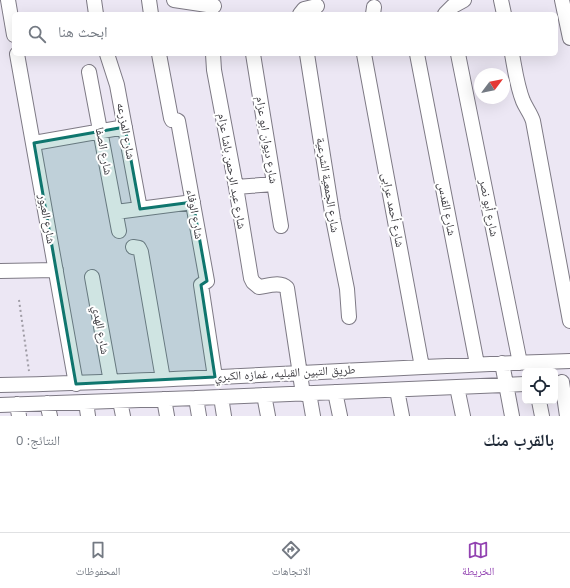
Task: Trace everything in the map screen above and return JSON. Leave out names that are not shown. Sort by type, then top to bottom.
[{"type":"street","points":[[8,0],[12,23]]},
{"type":"street","points":[[94,0],[96,12]]},
{"type":"street","points":[[149,0],[151,12]]},
{"type":"street","points":[[174,0],[214,7]]},
{"type":"street","points":[[447,12],[453,6],[464,0]]},
{"type":"street","points":[[501,0],[504,12]]},
{"type":"street","points":[[562,0],[570,38]]},
{"type":"street","name":"شارع العبور","points":[[17,56],[76,384]]},
{"type":"street","name":"شارع المزرعه","points":[[109,56],[116,78],[140,209]]},
{"type":"street","name":"شارع الوفاء","points":[[159,56],[171,118],[172,120],[176,120],[178,122],[207,281],[201,285],[215,376]]},
{"type":"street","name":"شارع عبد الرحمن باشا عزام","points":[[213,56],[214,70],[251,278],[256,286],[259,287],[279,284],[287,288],[300,372]]},
{"type":"street","name":"شارع ديوان ابو عزام","points":[[253,56],[281,226]]},
{"type":"street","name":"شارع الجمعية الشرعية","points":[[307,56],[333,219],[346,289],[349,317]]},
{"type":"street","name":"شارع أحمد عرابى","points":[[364,56],[422,366]]},
{"type":"street","name":"شارع القدس","points":[[417,56],[477,364]]},
{"type":"street","name":"شارع أبو نصر","points":[[458,56],[520,363]]},
{"type":"street","points":[[512,56],[518,86],[523,101],[533,121],[570,321]]},
{"type":"street","name":"شارع الصفا","points":[[89,72],[119,231]]},
{"type":"street","points":[[34,144],[125,127]]},
{"type":"street","points":[[236,187],[274,184]]},
{"type":"street","points":[[116,212],[193,202]]},
{"type":"street","points":[[133,247],[139,248],[141,252],[162,379]]},
{"type":"street","points":[[0,271],[56,270]]},
{"type":"street","name":"شارع الهدي","points":[[92,277],[111,382]]},
{"type":"street","name":"طريق التبين القبليه, غمازه الكبري","points":[[0,385],[76,384],[422,366],[570,361]]},
{"type":"street","points":[[502,363],[512,416]]},
{"type":"street","points":[[300,372],[313,416]]},
{"type":"street","points":[[562,382],[568,416]]},
{"type":"street","name":"طريق التبين القبليه, غمازه الكبري","points":[[0,405],[18,410],[48,410],[86,402],[522,384]]},
{"type":"street","points":[[457,387],[463,416]]},
{"type":"street","points":[[397,390],[402,416]]},
{"type":"street","points":[[335,392],[340,416]]},
{"type":"street","points":[[264,395],[268,416]]},
{"type":"street","points":[[221,397],[224,416]]},
{"type":"street","points":[[196,398],[199,416]]},
{"type":"street","points":[[164,399],[168,416]]},
{"type":"street","points":[[120,401],[123,416]]},
{"type":"street","points":[[86,402],[88,416]]},
{"type":"street","points":[[540,404],[542,416]]},
{"type":"path","points":[[19,300],[31,384]]},
{"type":"highlighted area","points":[[125,127],[140,209],[193,202],[207,281],[201,285],[215,377],[76,384],[34,143]]}]
